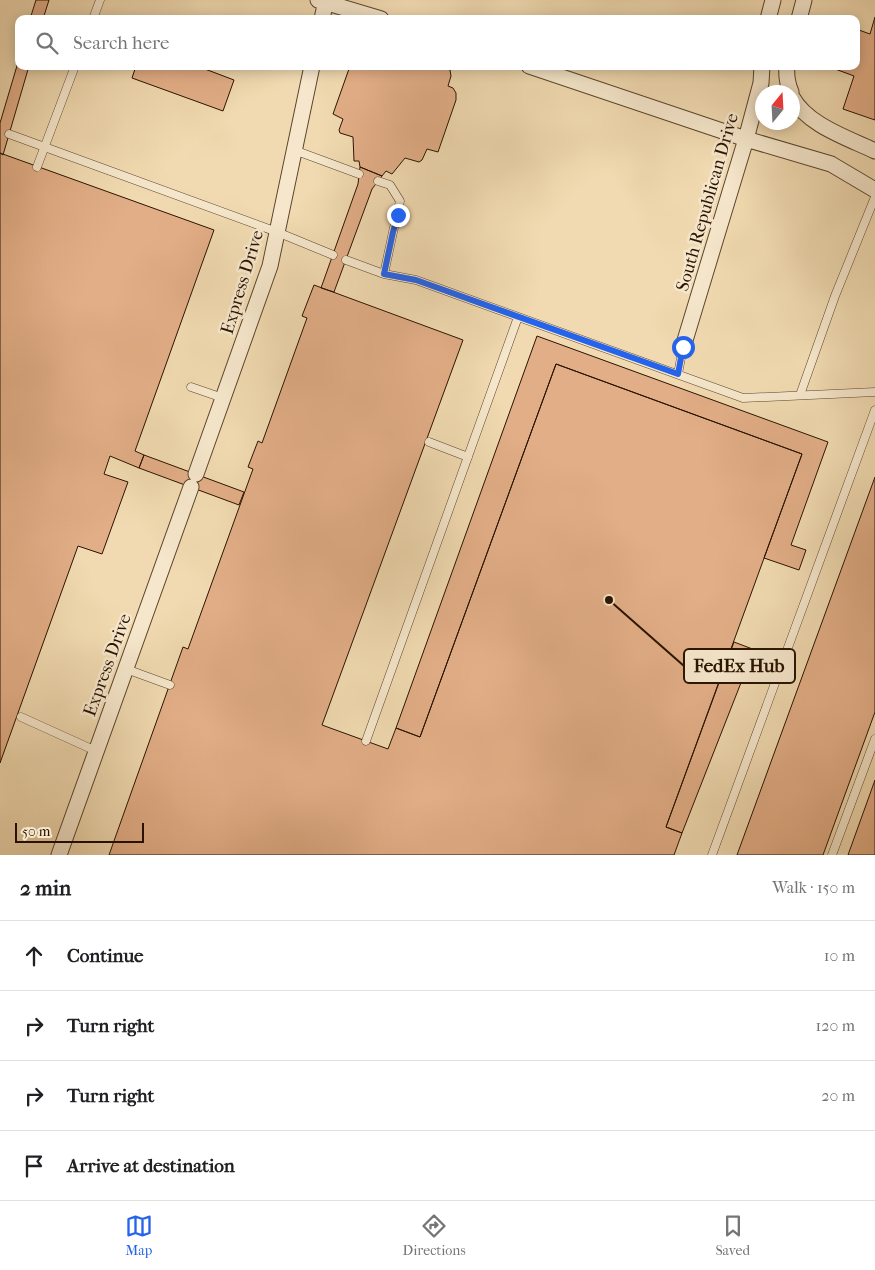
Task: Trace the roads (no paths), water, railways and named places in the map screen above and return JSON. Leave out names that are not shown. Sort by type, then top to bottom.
[{"type":"street","points":[[769,15],[773,0]]},
{"type":"street","points":[[800,15],[804,0]]},
{"type":"street","points":[[322,15],[323,1],[368,15]]},
{"type":"street","name":"Express Drive","points":[[59,855],[270,266],[311,70]]},
{"type":"street","points":[[541,70],[746,139],[831,164],[875,190]]},
{"type":"street","name":"South Republican Drive","points":[[683,347],[746,139],[761,83],[762,70]]},
{"type":"street","points":[[787,70],[789,85]]},
{"type":"street","points":[[800,109],[819,124],[875,151]]},
{"type":"lane","points":[[94,15],[100,0]]},
{"type":"lane","points":[[38,167],[74,70]]},
{"type":"lane","points":[[9,134],[277,232],[333,255]]},
{"type":"lane","points":[[294,150],[359,174]]},
{"type":"lane","points":[[378,181],[390,186],[400,201],[384,274]]},
{"type":"lane","points":[[800,395],[835,296],[875,197]]},
{"type":"lane","points":[[346,260],[384,274],[416,280],[743,398],[875,392]]},
{"type":"lane","points":[[366,741],[518,316]]},
{"type":"lane","points":[[678,374],[683,347]]},
{"type":"lane","points":[[191,387],[223,398]]},
{"type":"lane","points":[[712,855],[875,410]]},
{"type":"lane","points":[[429,442],[468,457]]},
{"type":"lane","points":[[126,669],[170,685]]},
{"type":"lane","points":[[21,717],[96,751]]},
{"type":"lane","points":[[832,855],[875,739]]},
{"type":"place","name":"FedEx Hub","points":[[609,600]]}]
